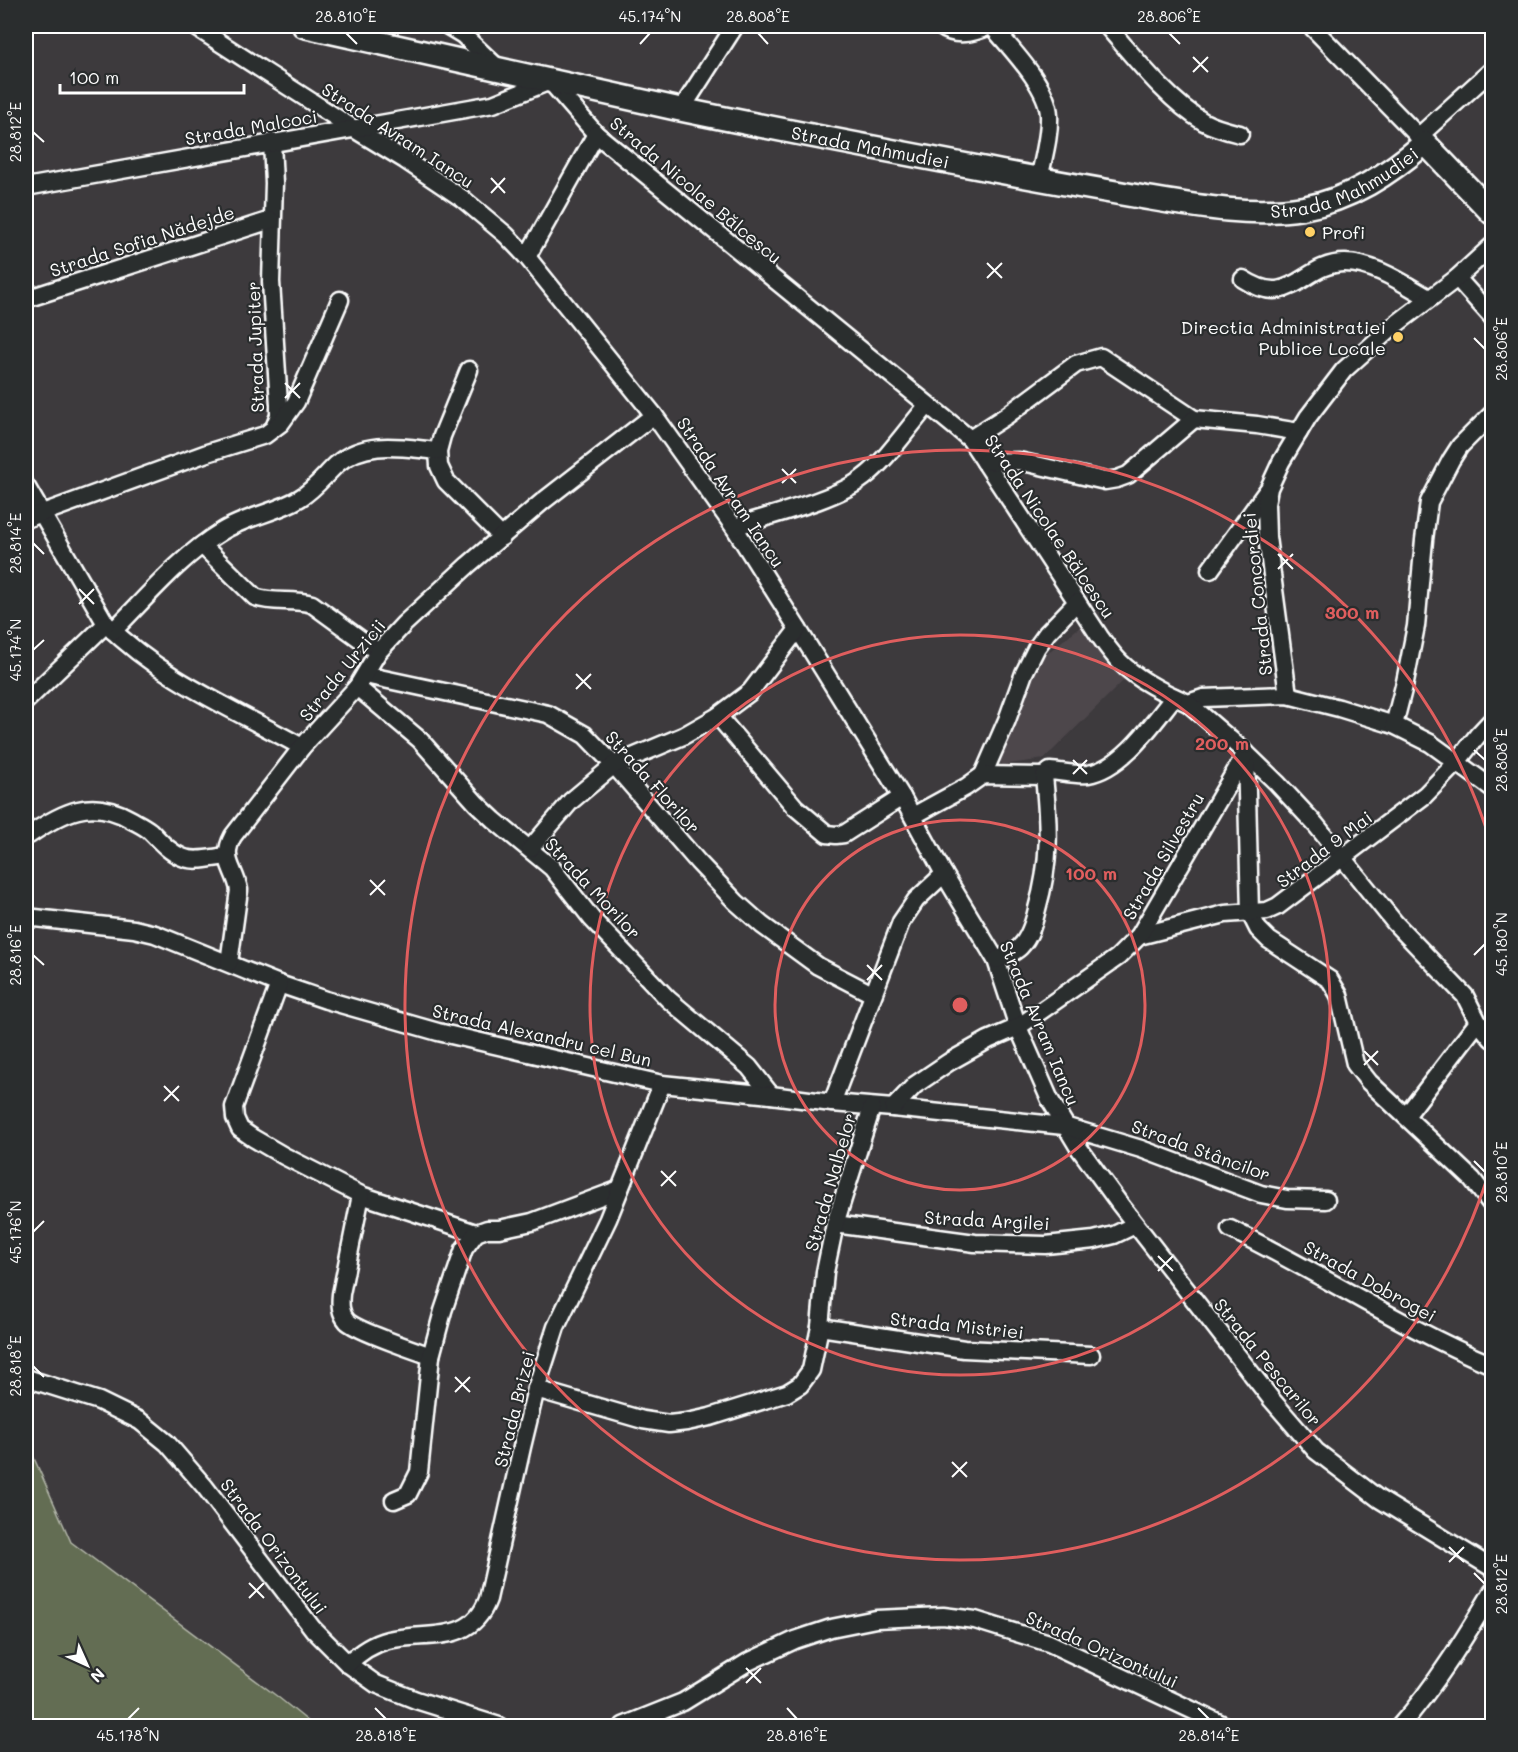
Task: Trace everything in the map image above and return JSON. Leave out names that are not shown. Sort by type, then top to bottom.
[{"type":"main road","name":"Strada Mahmudiei","points":[[304,26],[681,110],[1039,180],[1225,209],[1255,211],[1303,208],[1329,202],[1386,174],[1422,140]]},
{"type":"main road","points":[[1422,140],[1492,213]]},
{"type":"street","name":"Strada Avram Iancu","points":[[194,26],[405,160],[463,199],[506,235],[527,256],[654,415],[734,527],[913,816],[944,874],[996,960],[1017,1027],[1064,1126]]},
{"type":"street","points":[[448,26],[463,35],[498,68]]},
{"type":"street","points":[[681,110],[735,26]]},
{"type":"street","points":[[940,26],[946,31],[957,34],[991,26],[1027,69],[1047,102],[1049,130],[1039,180]]},
{"type":"street","points":[[1107,26],[1150,75],[1192,115],[1218,129],[1240,134]]},
{"type":"street","points":[[1311,26],[1422,140],[1492,70]]},
{"type":"street","name":"Strada Malcoci","points":[[26,187],[493,104],[550,81]]},
{"type":"street","name":"Strada Nicolae Bălcescu","points":[[550,81],[596,134],[970,439],[1077,602],[1120,662],[1151,685],[1181,700],[1246,753],[1285,791],[1395,923],[1465,996],[1478,1022],[1492,1039]]},
{"type":"street","points":[[527,256],[596,134]]},
{"type":"street","name":"Strada Jupiter","points":[[33,516],[207,453],[253,440],[274,429],[279,404],[271,282],[272,142]]},
{"type":"street","name":"Strada Sofia Nădejde","points":[[26,299],[271,220]]},
{"type":"street","name":"Strada Concordiei","points":[[1210,570],[1269,488],[1299,432],[1344,370],[1391,328],[1456,278],[1492,246]]},
{"type":"street","points":[[1243,279],[1254,286],[1274,291],[1299,282],[1323,268],[1342,263],[1356,264],[1378,271],[1430,298]]},
{"type":"street","points":[[1456,278],[1492,316]]},
{"type":"street","points":[[274,429],[296,402],[340,300]]},
{"type":"street","points":[[970,439],[1006,416],[1076,364],[1101,357],[1194,419],[1299,432]]},
{"type":"street","points":[[469,370],[442,436],[438,451],[440,466],[446,481],[502,537]]},
{"type":"street","points":[[734,527],[814,501],[864,478],[927,406]]},
{"type":"street","points":[[1394,725],[1406,682],[1416,626],[1429,502],[1460,446],[1492,414]]},
{"type":"street","name":"Strada Urzicii","points":[[228,856],[228,846],[233,836],[302,747],[361,681],[378,652],[404,624],[468,565],[542,502],[654,415]]},
{"type":"street","points":[[985,462],[1019,461],[1105,480],[1118,479],[1137,468],[1194,419]]},
{"type":"street","points":[[26,701],[202,545],[221,531],[251,516],[287,505],[302,497],[353,452],[371,447],[438,451]]},
{"type":"street","points":[[26,486],[33,516],[110,628],[134,650],[186,686],[302,747]]},
{"type":"street","name":"Strada Concordiei","points":[[1269,488],[1266,504],[1267,537],[1288,695]]},
{"type":"street","points":[[202,545],[255,597],[265,601],[299,600],[312,604],[378,652]]},
{"type":"street","points":[[913,816],[983,775],[1037,646],[1077,602]]},
{"type":"street","points":[[530,849],[571,801],[615,765],[683,736],[718,716],[750,692],[798,629]]},
{"type":"street","name":"Strada Florilor","points":[[361,681],[548,714],[585,735],[615,765],[698,862],[736,902],[762,925],[818,966],[873,994]]},
{"type":"street","name":"Strada Morilor","points":[[361,681],[476,803],[552,868],[592,919],[668,999],[749,1067],[771,1095]]},
{"type":"street","points":[[983,775],[1044,776],[1050,771],[1090,773],[1111,765],[1123,756],[1181,700],[1288,695],[1394,725],[1430,743],[1492,788]]},
{"type":"street","points":[[718,716],[781,792],[802,814],[827,834],[844,834],[902,797]]},
{"type":"street","name":"Strada 9 Mai","points":[[1139,936],[1225,914],[1267,911],[1278,906],[1425,795],[1457,762],[1492,720]]},
{"type":"street","points":[[1246,753],[1250,913],[1258,929],[1269,940],[1330,980],[1339,994],[1355,1064],[1370,1082],[1472,1179],[1492,1205]]},
{"type":"street","name":"Strada Silvestru","points":[[893,1108],[915,1085],[949,1062],[1017,1027],[1118,957],[1139,936],[1246,753]]},
{"type":"street","points":[[996,960],[1019,949],[1027,939],[1045,882],[1048,853],[1044,776]]},
{"type":"street","points":[[29,835],[54,818],[71,811],[92,808],[108,809],[148,830],[165,847],[184,858],[194,860],[228,856],[229,867],[239,890],[229,963]]},
{"type":"street","points":[[831,1103],[901,922],[916,900],[944,874]]},
{"type":"street","name":"Strada Alexandru cel Bun","points":[[26,917],[134,929],[170,939],[279,984],[326,1000],[438,1032],[662,1084],[1064,1126]]},
{"type":"street","points":[[279,984],[234,1107],[235,1118],[240,1128],[284,1156],[361,1195],[476,1233]]},
{"type":"street","points":[[1406,1116],[1478,1022]]},
{"type":"street","name":"Strada Brizei","points":[[348,1664],[361,1652],[386,1640],[452,1633],[466,1628],[476,1622],[483,1612],[537,1389],[556,1328],[608,1219],[662,1084]]},
{"type":"street","name":"Strada Nalbelor","points":[[537,1389],[643,1420],[669,1424],[687,1422],[787,1393],[800,1385],[811,1370],[819,1327],[825,1272],[836,1224],[872,1107]]},
{"type":"street","name":"Strada Stâncilor","points":[[1064,1126],[1141,1149],[1261,1194],[1287,1199],[1326,1200]]},
{"type":"street","name":"Strada Pescarilor","points":[[1064,1126],[1135,1225],[1293,1427],[1316,1451],[1378,1499],[1492,1568]]},
{"type":"street","points":[[394,1500],[408,1494],[418,1472],[431,1356],[464,1248],[476,1233],[487,1229],[499,1229],[532,1222],[620,1189]]},
{"type":"street","points":[[361,1195],[341,1294],[342,1313],[353,1326],[431,1356]]},
{"type":"street","name":"Strada Argilei","points":[[836,1224],[975,1243],[1046,1245],[1094,1240],[1114,1235],[1135,1225]]},
{"type":"street","name":"Strada Dobrogei","points":[[1230,1229],[1282,1254],[1357,1298],[1443,1343],[1492,1365]]},
{"type":"street","name":"Strada Mistriei","points":[[819,1327],[964,1349],[1091,1355]]},
{"type":"street","name":"Strada Orizontului","points":[[26,1378],[99,1401],[140,1421],[167,1443],[205,1487],[313,1629],[348,1664],[376,1684],[416,1700],[499,1726]]},
{"type":"street","points":[[1400,1726],[1424,1699],[1463,1641],[1492,1592]]},
{"type":"street","name":"Strada Orizontului","points":[[623,1726],[682,1702],[748,1662],[795,1640],[831,1628],[876,1619],[943,1616],[975,1620],[1049,1643],[1226,1726]]},
{"type":"shaded area","points":[[1081,626],[1125,679],[1044,759],[1003,765],[998,760],[1040,659]]},
{"type":"green space","points":[[26,1440],[71,1542],[314,1726],[26,1726]]},
{"type":"place","name":"Profi","points":[[1310,232]]},
{"type":"place","name":"Directia Administratiei Publice Locale","points":[[1398,337]]}]
